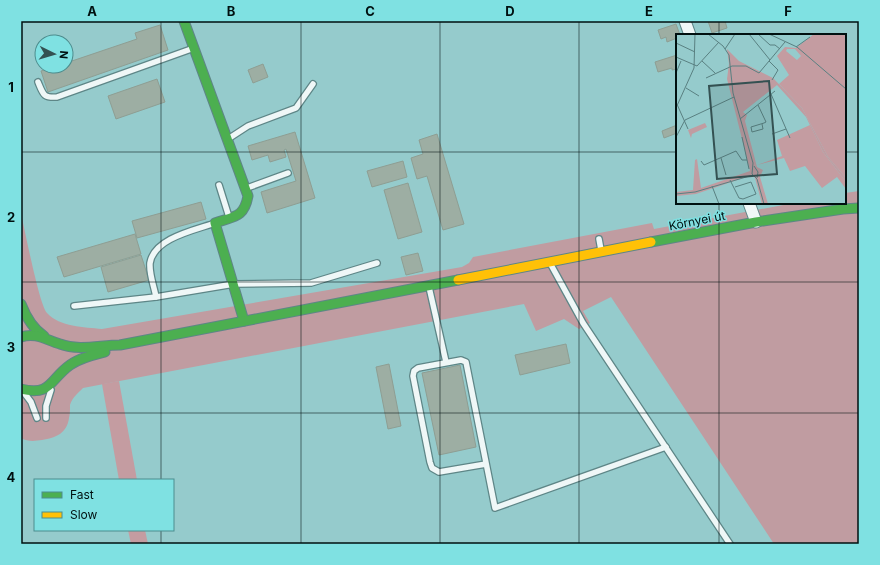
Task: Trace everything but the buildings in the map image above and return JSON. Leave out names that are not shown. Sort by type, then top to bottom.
[{"type":"main road","points":[[188,26],[194,48],[248,196],[246,207],[240,214],[216,223],[244,321]]},
{"type":"main road","name":"Környei út","points":[[120,345],[658,240],[756,222],[859,208]]},
{"type":"main road","points":[[21,304],[30,325],[57,347],[62,365],[59,374]]},
{"type":"main road","points":[[21,337],[35,334],[60,344],[78,347],[120,345]]},
{"type":"main road","points":[[21,389],[38,391],[47,388],[66,367],[91,355],[110,350],[120,345]]},
{"type":"street","points":[[685,21],[690,34]]},
{"type":"street","points":[[749,204],[756,222]]},
{"type":"lane","points":[[38,82],[44,95],[49,98],[57,97],[194,48]]},
{"type":"lane","points":[[228,139],[248,126],[296,108],[313,84]]},
{"type":"lane","points":[[245,188],[288,172]]},
{"type":"lane","points":[[219,185],[229,219]]},
{"type":"lane","points":[[156,297],[150,270],[150,262],[158,248],[182,234],[216,223]]},
{"type":"lane","points":[[599,239],[601,252]]},
{"type":"lane","points":[[549,261],[583,323],[730,544]]},
{"type":"lane","points":[[74,306],[156,297],[234,284],[311,283],[377,263]]},
{"type":"lane","points":[[428,285],[446,362]]},
{"type":"lane","points":[[486,464],[439,472],[432,468],[413,376],[414,371],[418,368],[461,360],[466,362],[495,508],[666,447]]},
{"type":"lane","points":[[46,418],[46,406],[54,382]]},
{"type":"lane","points":[[21,389],[29,398],[37,418]]},
{"type":"shaded area","points":[[859,191],[859,544],[774,544],[611,297],[583,311],[590,323],[579,329],[564,319],[536,331],[524,304],[83,388],[71,402],[68,423],[60,434],[52,438],[37,441],[29,441],[21,438],[21,214],[36,282],[47,313],[52,318],[65,324],[102,329],[462,267],[469,263],[473,257],[652,223],[654,229],[789,204],[846,204],[846,193]]},
{"type":"shaded area","points":[[119,381],[137,479],[119,479],[102,384]]},
{"type":"shaded area","points":[[128,531],[145,531],[148,544],[131,544]]},
{"type":"traffic: fast","points":[[184,21],[248,196],[244,209],[241,212],[233,217],[215,223],[244,321]]},
{"type":"traffic: fast","points":[[651,242],[756,222],[859,208]]},
{"type":"traffic: fast","points":[[21,337],[31,335],[75,347],[120,345],[458,280]]},
{"type":"traffic: fast","points":[[21,304],[30,322],[44,336]]},
{"type":"traffic: fast","points":[[21,389],[31,391],[45,388],[70,365],[78,360],[105,352]]},
{"type":"traffic: slow","points":[[458,280],[651,242]]}]
